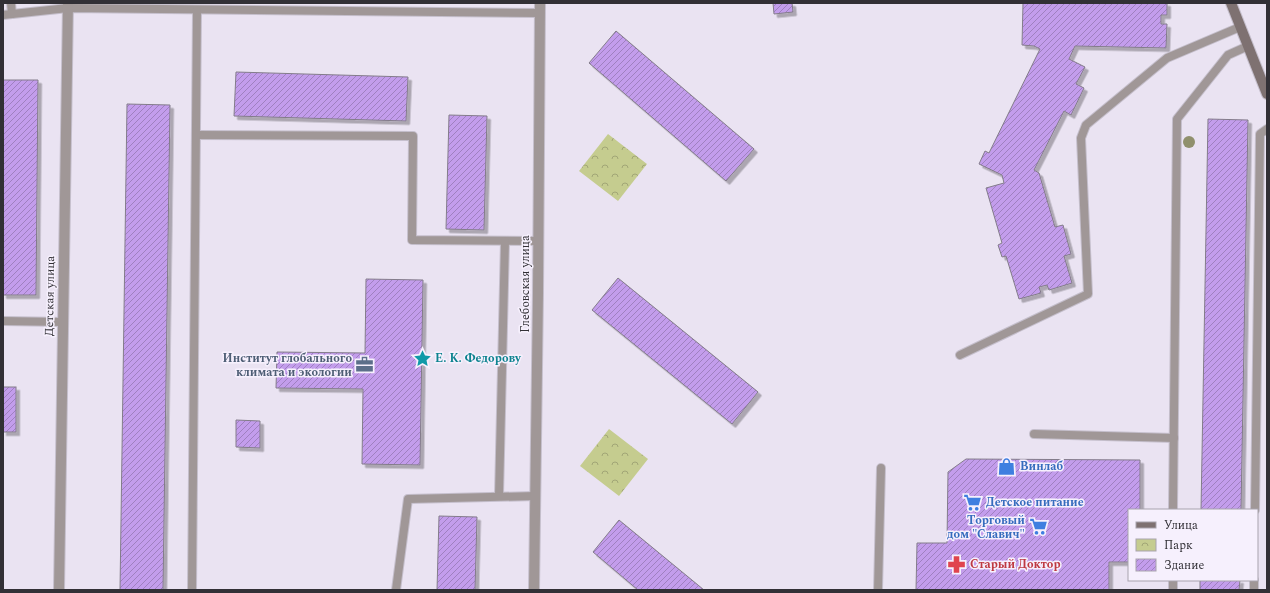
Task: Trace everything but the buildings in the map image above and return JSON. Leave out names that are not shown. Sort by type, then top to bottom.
[{"type":"street","points":[[1231,3],[1267,94]]},
{"type":"street","name":"Детская улица","points":[[59,590],[68,6]]},
{"type":"street","name":"Глебовская улица","points":[[534,590],[540,8]]},
{"type":"lane","points":[[11,3],[12,14]]},
{"type":"lane","points":[[3,15],[68,6],[197,10],[281,7],[540,8]]},
{"type":"lane","points":[[192,590],[197,10]]},
{"type":"lane","points":[[960,355],[1088,294],[1081,138],[1086,125],[1167,58],[1240,27]]},
{"type":"lane","points":[[1173,509],[1177,119],[1228,55],[1248,46]]},
{"type":"lane","points":[[1255,509],[1260,134],[1267,129]]},
{"type":"lane","points":[[196,135],[413,136],[412,240],[538,241]]},
{"type":"lane","points":[[499,496],[505,241]]},
{"type":"lane","points":[[3,321],[63,322]]},
{"type":"lane","points":[[1034,434],[1174,438]]},
{"type":"lane","points":[[878,590],[881,468]]},
{"type":"lane","points":[[396,590],[408,499],[536,496]]},
{"type":"green space","points":[[608,134],[647,164],[618,201],[579,171]]},
{"type":"green space","points":[[609,429],[648,459],[619,496],[580,466]]},
{"type":"place","name":"Е. К. Федорову","points":[[422,358]]},
{"type":"place","name":"Институт глобального климата и экологии","points":[[365,365]]},
{"type":"place","name":"Винлаб","points":[[1007,466]]},
{"type":"place","name":"Детское питание","points":[[973,502]]},
{"type":"place","name":"Торговый дом \"Славич\"","points":[[1038,527]]},
{"type":"place","name":"Старый Доктор","points":[[957,564]]}]
